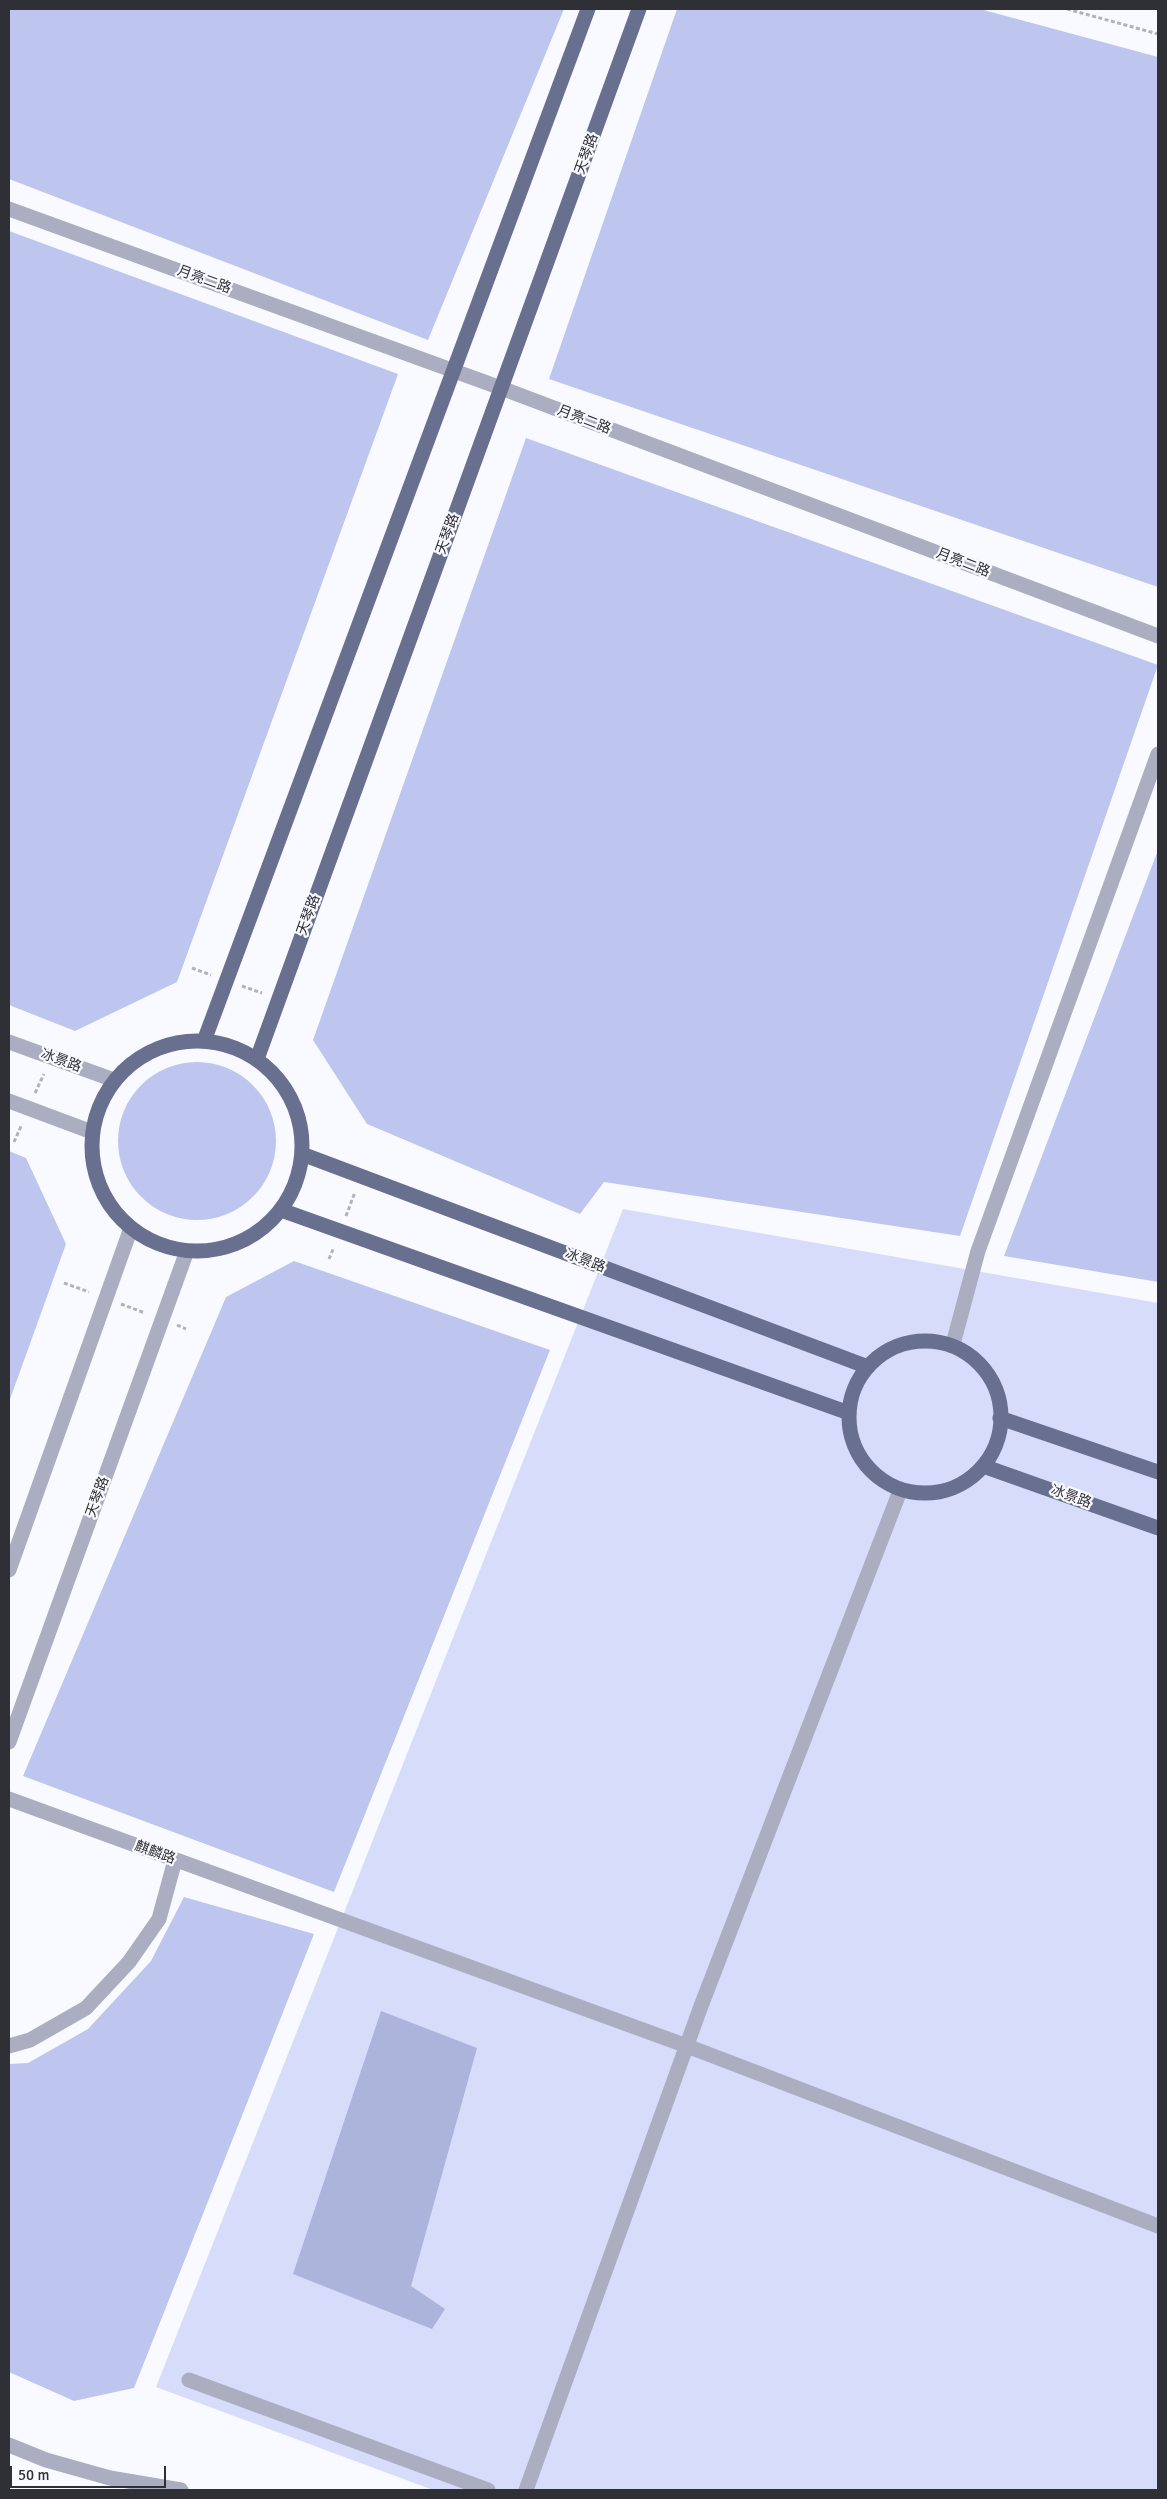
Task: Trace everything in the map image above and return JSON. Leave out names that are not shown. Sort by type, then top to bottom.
[{"type":"main road","points":[[204,1041],[588,9]]},
{"type":"main road","name":"天琴路","points":[[257,1060],[639,9]]},
{"type":"main road","points":[[204,1041],[232,1046],[257,1060],[282,1085],[298,1118],[302,1154],[296,1183],[281,1210],[255,1234],[223,1248],[187,1251],[157,1244],[131,1228],[107,1201],[94,1168],[92,1132],[99,1104],[114,1080],[139,1057],[170,1044],[204,1041]]},
{"type":"main road","name":"冰景路","points":[[302,1154],[868,1367]]},
{"type":"main road","points":[[281,1210],[849,1413]]},
{"type":"main road","points":[[934,1342],[953,1344],[978,1363],[993,1383],[1000,1407],[1000,1432],[992,1455],[976,1474],[954,1488],[930,1493],[900,1491],[881,1480],[864,1462],[852,1438],[849,1413],[855,1389],[868,1367],[887,1352],[909,1343],[934,1342]]},
{"type":"main road","points":[[1000,1418],[1158,1472]]},
{"type":"main road","name":"冰景路","points":[[983,1466],[1158,1528]]},
{"type":"street","name":"月亮二路","points":[[9,209],[501,388],[1158,636]]},
{"type":"street","points":[[953,1344],[978,1251],[1158,754]]},
{"type":"street","name":"冰景路","points":[[9,1042],[114,1080]]},
{"type":"street","points":[[9,1101],[92,1132]]},
{"type":"street","points":[[9,1570],[131,1228]]},
{"type":"street","name":"天琴路","points":[[9,1742],[187,1251]]},
{"type":"street","points":[[526,2490],[687,2046],[900,1491]]},
{"type":"street","name":"麒麟路","points":[[9,1799],[687,2046],[1158,2226]]},
{"type":"street","points":[[9,2046],[30,2040],[86,2008],[129,1962],[159,1919],[174,1860]]},
{"type":"street","points":[[189,2380],[488,2490]]},
{"type":"street","points":[[9,2444],[46,2460],[110,2478],[181,2490]]},
{"type":"path","points":[[1067,9],[1158,34]]},
{"type":"path","points":[[329,1258],[361,1176]]},
{"type":"path","points":[[64,1282],[186,1329]]},
{"type":"shaded area","points":[[9,9],[564,9],[428,340],[9,179]]},
{"type":"shaded area","points":[[677,9],[980,9],[1158,57],[1158,587],[549,379]]},
{"type":"shaded area","points":[[9,231],[398,374],[177,982],[75,1031],[9,1005]]},
{"type":"shaded area","points":[[526,438],[1158,665],[960,1236],[604,1182],[580,1214],[367,1124],[313,1040]]},
{"type":"shaded area","points":[[1158,850],[1158,1282],[1004,1256]]},
{"type":"shaded area","points":[[197,1062],[227,1068],[253,1085],[270,1111],[276,1141],[270,1171],[253,1197],[227,1214],[197,1220],[167,1214],[141,1197],[124,1171],[118,1141],[124,1111],[141,1085],[167,1068]]},
{"type":"shaded area","points":[[9,1151],[26,1158],[66,1244],[9,1402]]},
{"type":"shaded area","points":[[623,1209],[1158,1303],[1158,2490],[433,2490],[156,2387]]},
{"type":"shaded area","points":[[294,1261],[550,1350],[334,1892],[23,1776],[226,1297]]},
{"type":"shaded area","points":[[184,1897],[314,1934],[134,2388],[74,2401],[9,2372],[9,2064],[28,2063],[88,2029],[151,1961]]},
{"type":"shaded area","points":[[381,2011],[477,2048],[411,2286],[445,2309],[432,2329],[293,2274]]}]
